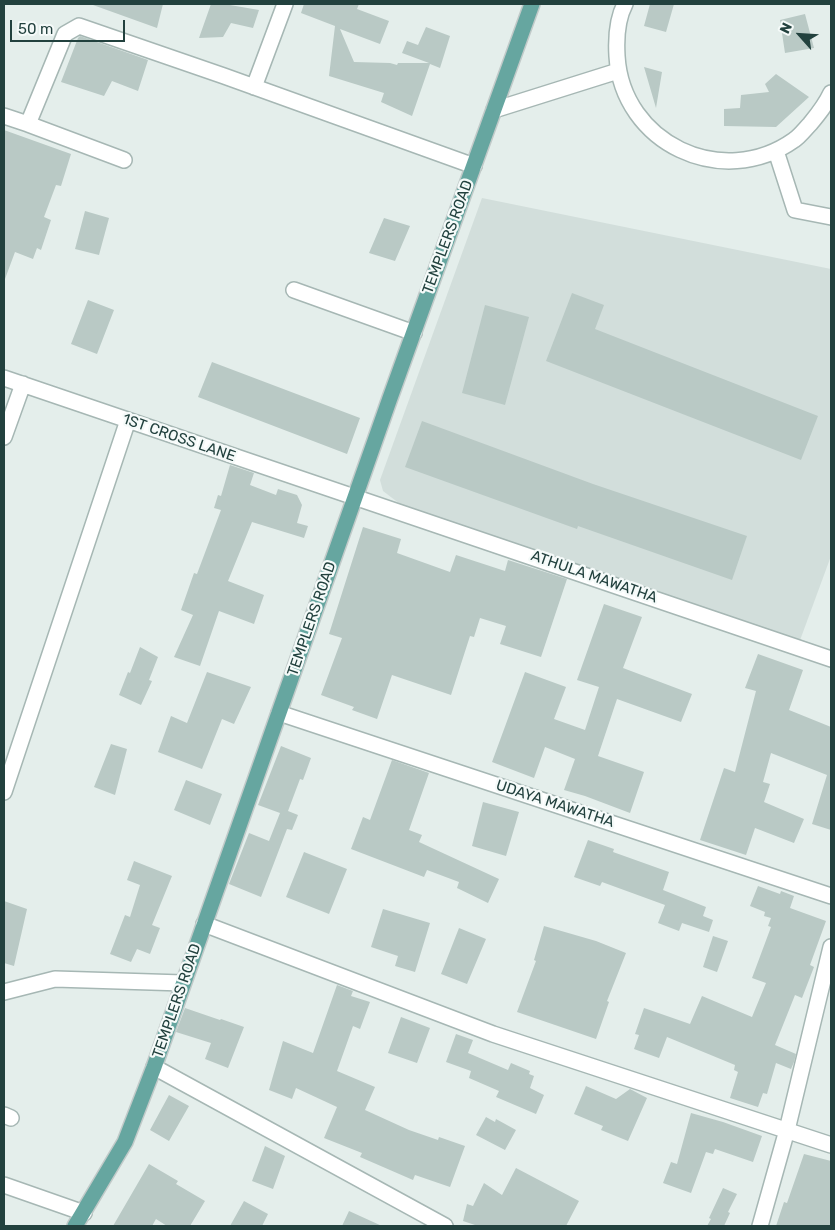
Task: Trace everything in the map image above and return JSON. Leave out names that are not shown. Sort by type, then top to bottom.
[{"type":"main road","name":"TEMPLERS ROAD","points":[[75,1226],[125,1142],[154,1067],[532,4]]},
{"type":"street","points":[[254,87],[285,4]]},
{"type":"street","points":[[625,4],[616,38],[618,71],[627,99],[643,123],[665,142],[691,155],[720,161],[749,159],[776,151],[796,139],[829,103]]},
{"type":"street","points":[[28,124],[65,34],[79,26],[474,166]]},
{"type":"street","points":[[494,110],[618,71]]},
{"type":"street","points":[[4,116],[124,160]]},
{"type":"street","points":[[776,151],[795,210],[831,217]]},
{"type":"street","points":[[294,290],[414,333]]},
{"type":"street","name":"1ST CROSS LANE","points":[[4,378],[355,498]]},
{"type":"street","points":[[4,437],[23,384]]},
{"type":"street","points":[[4,792],[128,420]]},
{"type":"street","name":"ATHULA MAWATHA","points":[[355,498],[600,578],[831,658]]},
{"type":"street","name":"UDAYA MAWATHA","points":[[279,713],[831,896]]},
{"type":"street","points":[[204,924],[493,1034],[831,1145]]},
{"type":"street","points":[[760,1226],[787,1130],[831,947]]},
{"type":"street","points":[[4,992],[55,980],[183,983]]},
{"type":"street","points":[[154,1067],[445,1226]]},
{"type":"street","points":[[4,1185],[84,1213]]},
{"type":"shaded area","points":[[482,198],[831,269],[831,556],[799,643],[408,510],[383,491],[380,480]]},
{"type":"building","points":[[94,4],[163,4],[157,28]]},
{"type":"building","points":[[211,4],[224,4],[259,10],[253,28],[231,23],[223,37],[199,38]]},
{"type":"building","points":[[304,4],[359,4],[357,9],[389,21],[380,44],[340,29],[354,62],[390,63],[397,65],[398,63],[429,63],[402,53],[407,41],[418,45],[426,27],[450,36],[440,68],[430,64],[412,116],[381,102],[384,93],[329,76],[335,26],[301,13]]},
{"type":"building","points":[[650,4],[674,4],[666,32],[644,26]]},
{"type":"building","points":[[805,14],[814,48],[785,53],[780,20]]},
{"type":"building","points":[[80,36],[148,60],[138,91],[112,81],[104,96],[61,82]]},
{"type":"building","points":[[644,67],[662,72],[656,108]]},
{"type":"building","points":[[776,74],[809,97],[776,127],[724,126],[724,109],[740,108],[741,95],[769,92],[765,84]]},
{"type":"building","points":[[4,130],[71,154],[61,186],[56,185],[44,217],[51,220],[41,250],[37,248],[33,259],[15,252],[5,279]]},
{"type":"building","points":[[85,211],[109,218],[99,255],[75,249]]},
{"type":"building","points":[[384,218],[410,226],[395,261],[369,253]]},
{"type":"building","points":[[572,293],[604,305],[595,329],[818,416],[801,460],[546,361]]},
{"type":"building","points":[[88,300],[114,310],[97,354],[71,344]]},
{"type":"building","points":[[485,305],[529,317],[505,405],[462,393]]},
{"type":"building","points":[[212,362],[360,418],[347,454],[198,397]]},
{"type":"building","points":[[422,421],[593,484],[747,536],[732,580],[578,526],[577,529],[405,467]]},
{"type":"building","points":[[230,465],[254,473],[250,485],[276,495],[278,489],[297,495],[302,505],[297,523],[308,526],[304,538],[252,522],[228,581],[264,595],[254,624],[219,611],[200,666],[174,657],[193,615],[181,610],[194,573],[197,574],[221,510],[214,508],[218,495],[221,496]]},
{"type":"building","points":[[363,527],[401,539],[397,553],[450,572],[456,555],[505,571],[508,560],[567,579],[541,657],[500,644],[506,626],[480,618],[474,637],[470,636],[451,695],[392,675],[377,719],[352,710],[354,707],[321,695],[342,638],[329,634]]},
{"type":"building","points":[[604,604],[642,617],[623,668],[692,694],[681,722],[617,699],[598,756],[644,772],[630,813],[564,790],[575,759],[545,747],[534,778],[492,762],[525,672],[566,687],[554,719],[585,730],[599,687],[577,680]]},
{"type":"building","points":[[140,647],[158,657],[149,680],[152,681],[141,705],[119,695]]},
{"type":"building","points":[[758,654],[803,670],[789,710],[831,727],[831,830],[812,824],[827,775],[771,753],[763,782],[770,784],[764,802],[804,819],[794,843],[755,828],[746,855],[700,840],[724,768],[735,772],[756,691],[745,688]]},
{"type":"building","points":[[207,672],[251,687],[234,724],[222,719],[202,769],[158,752],[171,716],[187,723]]},
{"type":"building","points":[[111,744],[127,749],[115,795],[94,787]]},
{"type":"building","points":[[281,746],[311,758],[303,780],[300,779],[288,811],[298,815],[292,830],[287,829],[261,897],[229,884],[249,833],[269,841],[280,813],[258,805]]},
{"type":"building","points":[[392,760],[429,773],[409,830],[422,835],[419,842],[499,879],[488,903],[457,888],[459,882],[427,870],[424,877],[351,849],[363,817],[370,820]]},
{"type":"building","points":[[186,780],[222,794],[210,825],[174,810]]},
{"type":"building","points":[[483,802],[519,812],[506,856],[472,846]]},
{"type":"building","points":[[588,840],[614,849],[613,852],[669,872],[663,890],[706,907],[703,916],[713,920],[709,932],[682,923],[679,931],[658,923],[665,905],[602,882],[600,886],[574,877]]},
{"type":"building","points":[[304,852],[347,869],[329,914],[286,897]]},
{"type":"building","points":[[134,861],[172,876],[152,925],[160,928],[150,954],[137,949],[131,962],[110,954],[125,915],[130,917],[140,885],[127,880]]},
{"type":"building","points":[[758,886],[780,894],[781,891],[794,896],[790,908],[826,921],[810,965],[814,967],[802,998],[795,995],[775,1045],[796,1054],[794,1062],[791,1069],[776,1063],[767,1094],[763,1093],[758,1107],[730,1098],[738,1072],[734,1070],[735,1065],[667,1037],[659,1058],[634,1049],[639,1035],[635,1034],[644,1008],[690,1024],[702,996],[752,1017],[766,983],[752,978],[771,927],[768,926],[771,918],[764,916],[765,912],[750,906]]},
{"type":"building","points":[[4,901],[27,909],[14,966],[4,963]]},
{"type":"building","points":[[383,909],[430,923],[415,972],[395,966],[398,956],[371,947]]},
{"type":"building","points":[[544,926],[596,941],[626,953],[607,1001],[609,1002],[596,1039],[517,1012],[536,961],[534,960]]},
{"type":"building","points":[[459,928],[486,939],[467,984],[441,974]]},
{"type":"building","points":[[713,936],[728,941],[717,972],[703,967]]},
{"type":"building","points":[[337,985],[353,991],[351,996],[370,1002],[360,1029],[353,1026],[337,1071],[375,1087],[365,1110],[409,1130],[438,1140],[439,1137],[465,1146],[450,1187],[415,1175],[413,1180],[360,1157],[362,1153],[324,1138],[337,1107],[296,1088],[292,1099],[269,1090],[283,1041],[313,1053]]},
{"type":"building","points":[[185,1008],[244,1027],[228,1068],[205,1059],[211,1043],[176,1032]]},
{"type":"building","points":[[401,1017],[430,1028],[417,1063],[388,1053]]},
{"type":"building","points":[[456,1034],[473,1040],[468,1053],[508,1070],[511,1063],[530,1071],[529,1074],[534,1076],[530,1088],[544,1095],[536,1114],[496,1097],[499,1091],[469,1078],[471,1071],[446,1062]]},
{"type":"building","points":[[586,1086],[616,1099],[630,1089],[647,1098],[628,1141],[601,1130],[603,1126],[574,1114]]},
{"type":"building","points":[[169,1095],[189,1106],[169,1141],[150,1130]]},
{"type":"building","points":[[691,1113],[762,1136],[753,1162],[715,1149],[713,1154],[706,1152],[691,1193],[663,1183],[671,1162],[677,1164]]},
{"type":"building","points":[[486,1117],[495,1122],[496,1119],[516,1130],[505,1150],[476,1135]]},
{"type":"building","points":[[265,1146],[285,1156],[273,1189],[252,1181]]},
{"type":"building","points":[[804,1154],[831,1161],[831,1226],[776,1226],[784,1202],[787,1203]]},
{"type":"building","points":[[149,1164],[178,1181],[176,1184],[205,1201],[190,1226],[167,1226],[156,1219],[152,1226],[113,1226]]},
{"type":"building","points":[[516,1168],[579,1201],[566,1226],[478,1226],[463,1221],[467,1204],[473,1206],[484,1183],[502,1195]]},
{"type":"building","points":[[723,1188],[737,1194],[728,1212],[730,1213],[724,1226],[707,1226],[711,1219],[709,1218]]},
{"type":"building","points":[[244,1201],[268,1214],[262,1226],[230,1226]]},
{"type":"building","points":[[349,1211],[382,1226],[342,1226]]}]
